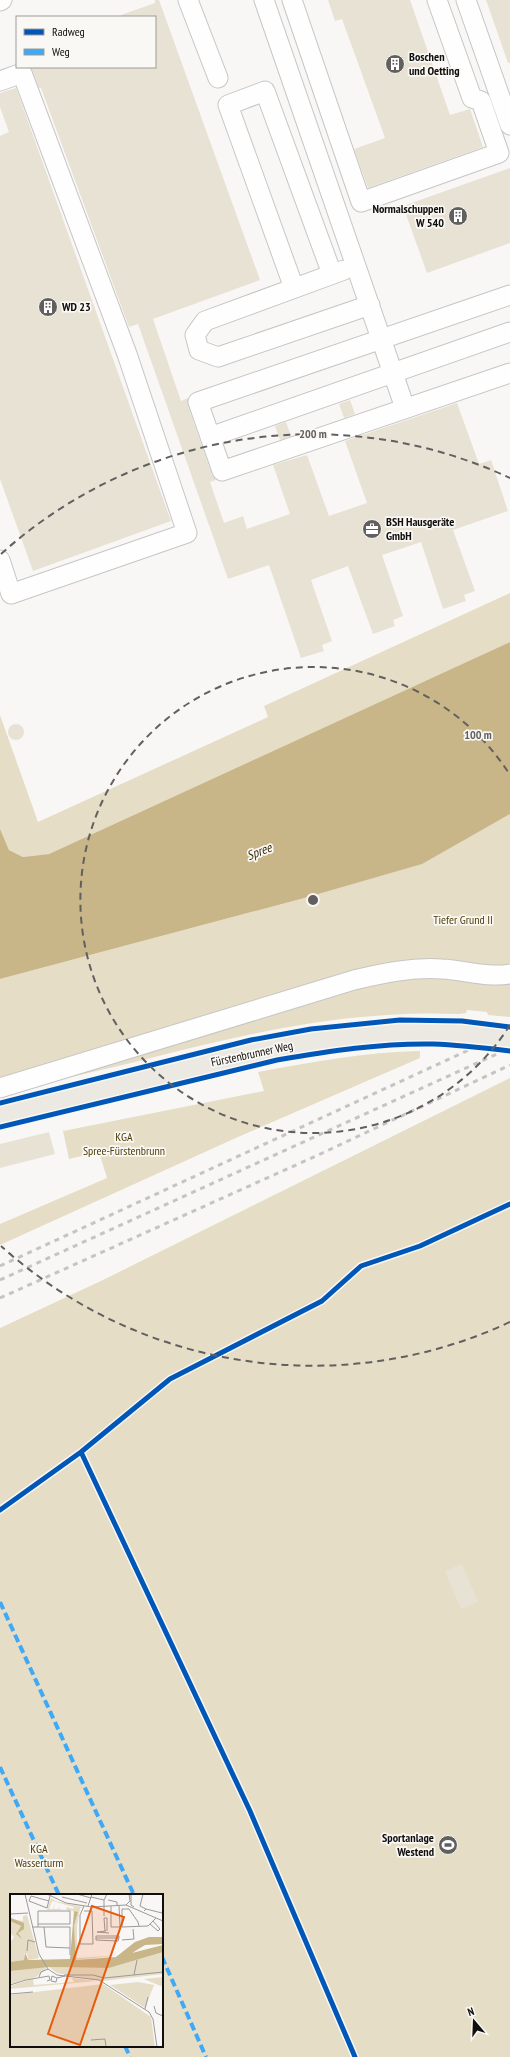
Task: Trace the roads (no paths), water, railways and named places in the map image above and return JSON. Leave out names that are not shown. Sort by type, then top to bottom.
[{"type":"main road","name":"Fürstenbrunner Weg","points":[[0,1115],[196,1066],[302,1043],[371,1034],[460,1032],[510,1038]]},
{"type":"lane","points":[[188,0],[218,78]]},
{"type":"lane","points":[[264,0],[357,265],[405,408]]},
{"type":"lane","points":[[292,0],[361,202],[499,152],[481,101],[472,98],[437,0]]},
{"type":"lane","points":[[466,0],[510,125]]},
{"type":"lane","points":[[0,81],[22,74],[126,354],[187,533],[11,594],[0,560]]},
{"type":"lane","points":[[294,288],[228,105],[265,91],[332,274]]},
{"type":"lane","points":[[357,265],[205,321],[195,336],[199,350],[218,357],[370,305]]},
{"type":"lane","points":[[510,294],[198,402],[222,471],[510,373]]},
{"type":"lane","points":[[210,437],[510,332]]},
{"type":"lane","points":[[0,1088],[354,980],[383,973],[414,969],[444,969],[482,975],[510,974]]},
{"type":"water","name":"Spree","points":[[510,642],[510,814],[422,864],[308,897],[0,979],[0,829],[9,850],[23,857],[49,854]]},
{"type":"railway","points":[[0,1266],[510,1031]]},
{"type":"railway","points":[[0,1280],[510,1048]]},
{"type":"railway","points":[[0,1298],[316,1156],[510,1065]]},
{"type":"place","name":"Boschen und Oetting","points":[[395,64]]},
{"type":"place","name":"Normalschuppen W 540","points":[[458,216]]},
{"type":"place","name":"WD 23","points":[[48,307]]},
{"type":"place","name":"BSH Hausgeräte GmbH","points":[[372,529]]},
{"type":"place","name":"Sportanlage Westend","points":[[448,1845]]},
{"type":"park label","name":"Tiefer Grund II","points":[[463,920]]},
{"type":"park label","name":"KGA Spree-Fürstenbrunn","points":[[124,1144]]},
{"type":"park label","name":"KGA Wasserturm","points":[[39,1856]]}]
